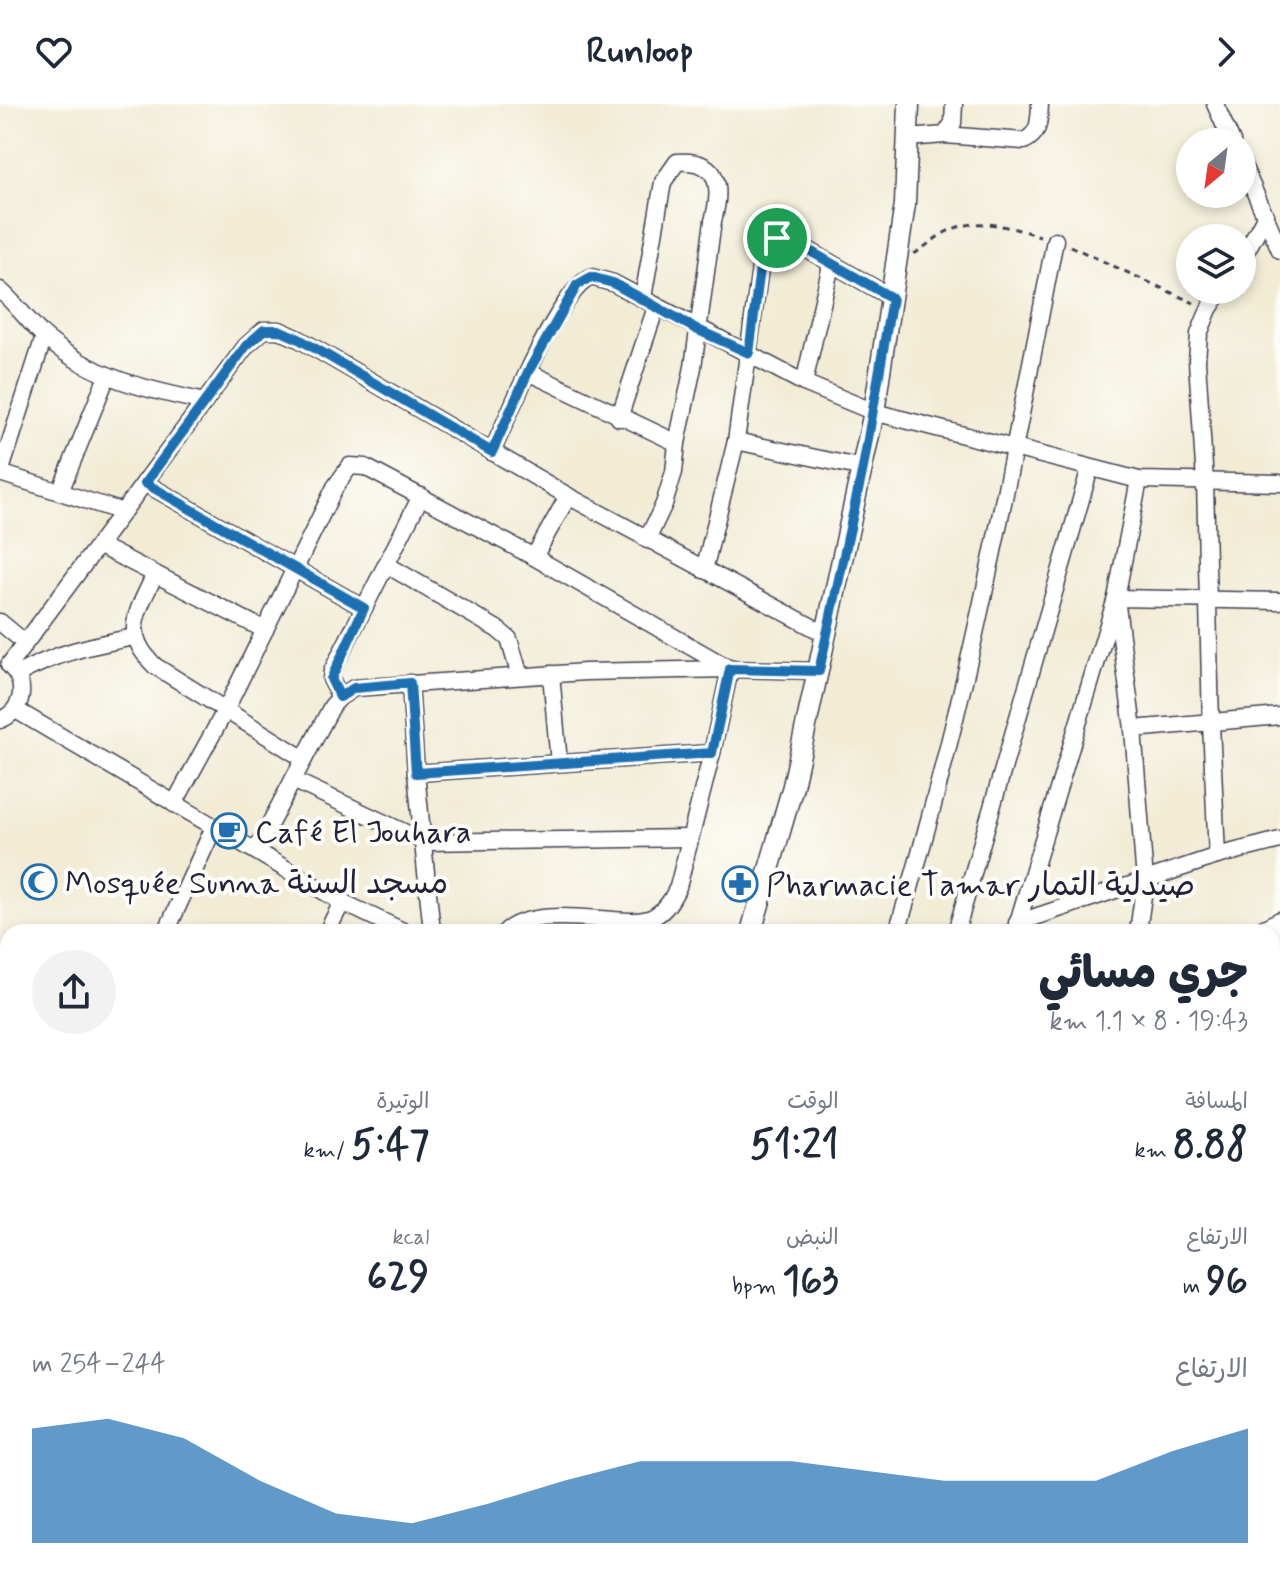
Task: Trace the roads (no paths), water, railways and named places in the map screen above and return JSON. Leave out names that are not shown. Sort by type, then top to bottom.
[{"type":"main road","points":[[753,924],[793,786],[874,412],[905,204],[909,104]]},
{"type":"street","points":[[945,135],[953,123],[954,104]]},
{"type":"street","points":[[908,138],[945,135],[1024,141],[1034,136],[1038,128],[1040,104]]},
{"type":"street","points":[[1215,104],[1226,128]]},
{"type":"street","points":[[619,418],[650,302],[663,182],[677,162],[699,164],[711,172],[719,184],[719,197],[670,488],[647,540]]},
{"type":"street","points":[[1256,193],[1280,250]]},
{"type":"street","points":[[1256,233],[1266,215]]},
{"type":"street","points":[[704,570],[736,441],[761,261],[768,242],[772,238],[784,239],[892,298]]},
{"type":"street","points":[[899,924],[946,762],[1014,450],[1055,240]]},
{"type":"street","points":[[804,383],[831,265]]},
{"type":"street","points":[[492,452],[528,372],[564,304],[577,285],[586,279],[598,278],[804,383],[874,412],[1139,480],[1280,483]]},
{"type":"street","points":[[0,290],[44,337],[74,359],[134,387],[205,402]]},
{"type":"street","points":[[1212,304],[1199,334],[1197,361],[1205,482],[1217,856]]},
{"type":"street","points":[[9,667],[24,642],[100,546],[246,346],[264,330],[279,330],[344,364],[568,496],[827,635]]},
{"type":"street","points":[[44,337],[0,473],[123,512]]},
{"type":"street","points":[[528,372],[677,443]]},
{"type":"street","points":[[60,492],[107,376]]},
{"type":"street","points":[[736,441],[863,468]]},
{"type":"street","points":[[174,804],[225,711],[335,487],[350,466],[370,469],[421,496],[730,669]]},
{"type":"street","points":[[958,924],[1090,468]]},
{"type":"street","points":[[1017,924],[1116,598],[1139,480]]},
{"type":"street","points":[[145,483],[364,608]]},
{"type":"street","points":[[340,697],[331,679],[332,671],[421,496]]},
{"type":"street","points":[[534,557],[568,496]]},
{"type":"street","points":[[100,546],[265,630]]},
{"type":"street","points":[[387,565],[509,639],[520,676]]},
{"type":"street","points":[[155,574],[134,620],[134,637],[141,653],[155,666],[304,759]]},
{"type":"street","points":[[1116,598],[1280,601]]},
{"type":"street","points":[[1116,598],[1133,729],[1145,881],[1139,924]]},
{"type":"street","points":[[0,622],[24,642]]},
{"type":"street","points":[[9,667],[72,649],[134,637]]},
{"type":"street","points":[[0,720],[16,710],[21,699],[22,686],[9,667]]},
{"type":"street","points":[[514,924],[531,919],[631,921],[653,918],[669,905],[678,887],[730,669]]},
{"type":"street","points":[[256,850],[340,697],[354,688],[551,674],[730,669],[819,671]]},
{"type":"street","points":[[551,674],[559,763]]},
{"type":"street","points":[[410,683],[431,924]]},
{"type":"street","points":[[16,710],[342,902],[388,924]]},
{"type":"street","points":[[1133,729],[1280,716]]},
{"type":"street","points":[[416,773],[712,753]]},
{"type":"street","points":[[293,780],[425,842],[689,838]]},
{"type":"street","points":[[170,924],[214,827]]},
{"type":"street","points":[[1024,924],[1217,856],[1280,840]]},
{"type":"street","points":[[331,924],[342,902]]},
{"type":"place","name":"Café El Jouhara","points":[[229,831]]},
{"type":"place","name":"Mosquée Sunna مسجد السنة","points":[[39,882]]},
{"type":"place","name":"Pharmacie Tamar صيدلية التمار","points":[[740,884]]}]
